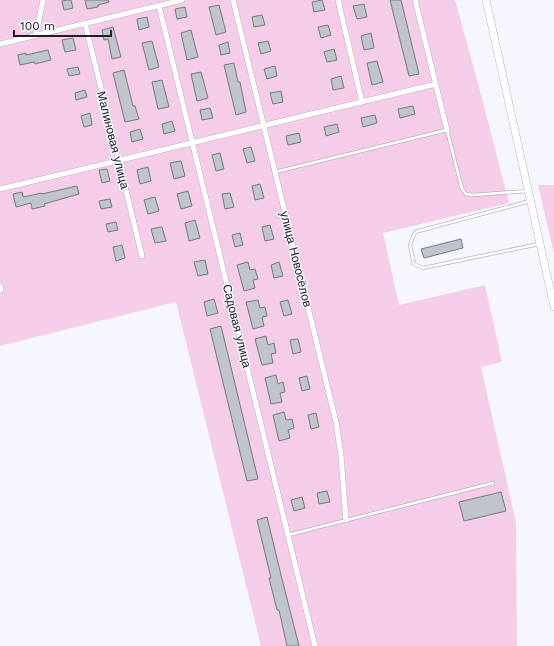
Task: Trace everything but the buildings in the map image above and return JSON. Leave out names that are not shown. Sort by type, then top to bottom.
[{"type":"main road","points":[[486,0],[554,307]]},
{"type":"street","points":[[36,35],[43,0]]},
{"type":"street","points":[[0,44],[182,0]]},
{"type":"street","name":"улица Новосёлов","points":[[233,0],[336,422],[341,456],[346,520]]},
{"type":"street","points":[[338,0],[362,102]]},
{"type":"street","points":[[415,0],[447,130]]},
{"type":"street","name":"Садовая улица","points":[[159,6],[314,646]]},
{"type":"street","name":"Малиновая улица","points":[[85,23],[142,256]]},
{"type":"street","points":[[0,189],[436,84]]},
{"type":"lane","points":[[275,172],[447,130],[462,189],[466,194],[473,195],[528,191]]},
{"type":"lane","points":[[531,201],[415,232],[410,245],[414,264],[423,268],[540,243]]},
{"type":"lane","points":[[288,535],[493,483]]},
{"type":"shaded area","points":[[0,0],[455,0],[509,203],[383,233],[399,305],[485,285],[502,362],[481,367],[516,523],[517,646],[261,646],[176,302],[0,346]]},
{"type":"shaded area","points":[[538,185],[554,185],[554,254]]}]
